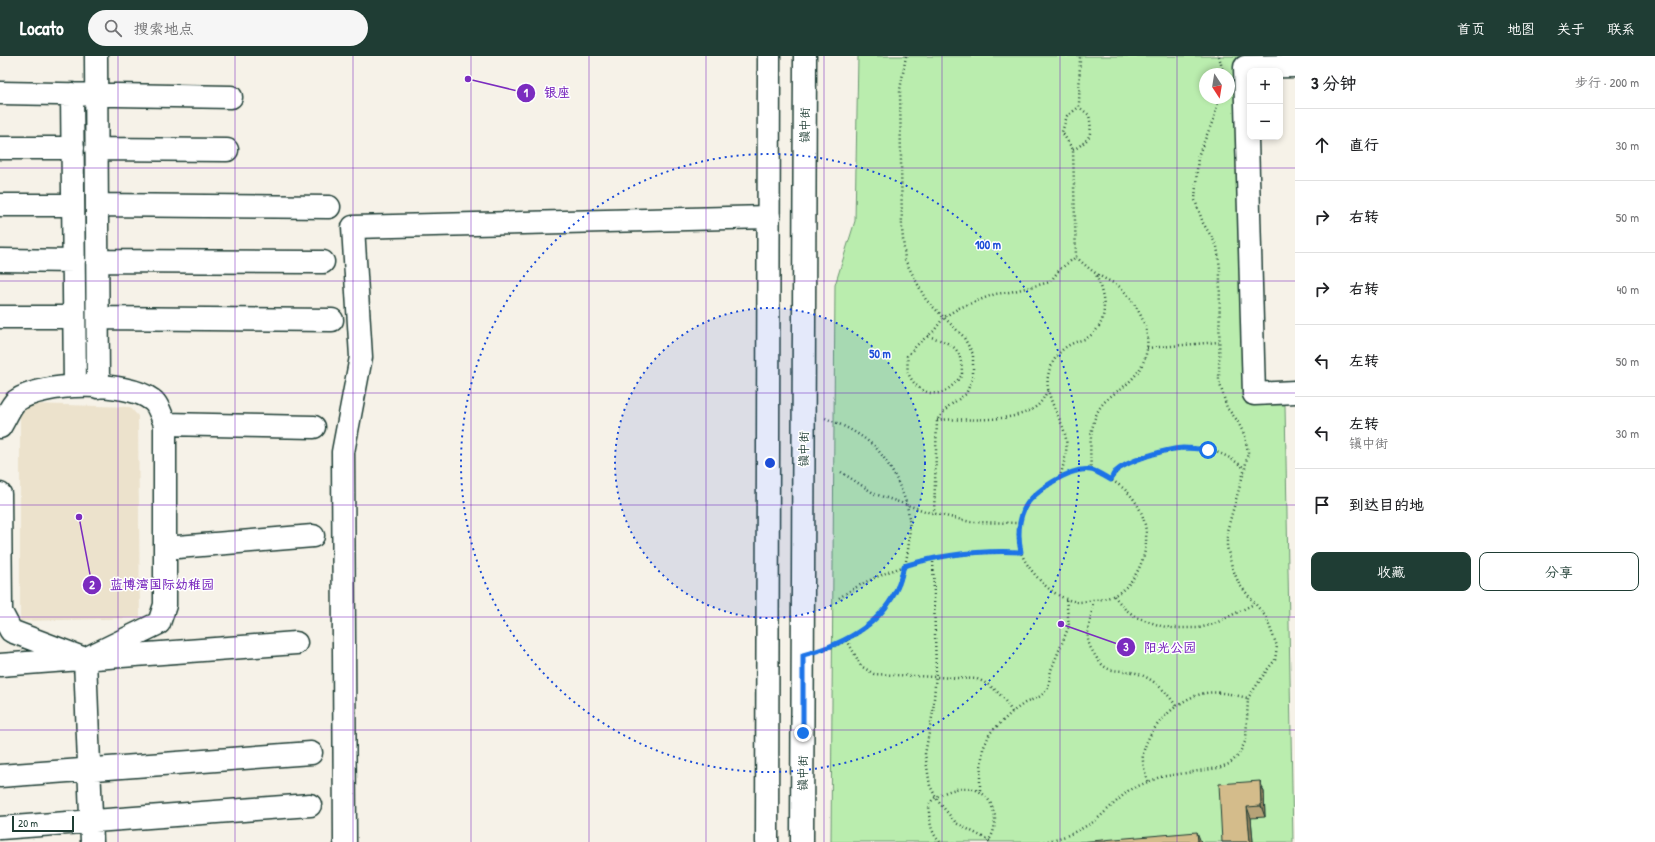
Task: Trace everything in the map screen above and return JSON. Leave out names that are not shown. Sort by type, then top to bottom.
[{"type":"street","points":[[96,56],[98,387]]},
{"type":"street","points":[[767,842],[769,56]]},
{"type":"street","name":"镇中街","points":[[802,842],[805,56]]},
{"type":"street","points":[[1295,66],[1245,67],[1254,394],[1295,392]]},
{"type":"street","points":[[0,93],[231,97]]},
{"type":"street","points":[[72,94],[75,386]]},
{"type":"street","points":[[0,148],[73,148]]},
{"type":"street","points":[[96,149],[226,150]]},
{"type":"street","points":[[0,205],[73,205]]},
{"type":"street","points":[[97,205],[329,207]]},
{"type":"street","points":[[345,842],[344,452],[361,358],[353,227],[769,217]]},
{"type":"street","points":[[0,260],[74,261]]},
{"type":"street","points":[[97,261],[323,262]]},
{"type":"street","points":[[0,317],[74,317]]},
{"type":"street","points":[[98,318],[332,320]]},
{"type":"street","points":[[0,427],[15,402],[39,390],[75,386],[127,389],[153,400],[165,424],[165,604],[159,623],[85,659],[11,631],[1,612],[0,494]]},
{"type":"street","points":[[165,424],[314,427]]},
{"type":"street","points":[[165,548],[313,536]]},
{"type":"street","points":[[0,665],[296,643]]},
{"type":"street","points":[[85,659],[92,832]]},
{"type":"street","points":[[0,776],[311,753]]},
{"type":"street","points":[[0,828],[92,832],[310,806]]},
{"type":"path","points":[[906,56],[900,90],[902,230],[905,260],[926,300],[962,336],[973,354],[973,377],[966,394],[949,406],[937,420],[934,514]]},
{"type":"path","points":[[1079,107],[1080,56]]},
{"type":"path","points":[[1219,56],[1222,68]]},
{"type":"path","points":[[1044,842],[1066,836],[1095,821],[1128,791],[1148,781],[1160,777],[1218,768],[1229,764],[1238,756],[1246,740],[1248,698],[1275,660],[1277,646],[1266,617],[1239,584],[1232,567],[1227,547],[1227,531],[1245,468],[1248,452],[1245,436],[1237,420],[1227,408],[1219,381],[1221,284],[1219,261],[1217,246],[1203,223],[1195,200],[1198,156],[1214,118],[1218,104]]},
{"type":"path","points":[[1079,107],[1067,116],[1062,132],[1073,150],[1076,257],[1096,274],[1122,288],[1144,319],[1148,342],[1146,355],[1139,370],[1131,380],[1107,399],[1097,411],[1092,426],[1090,442],[1091,470]]},
{"type":"path","points":[[1073,150],[1086,143],[1091,133],[1089,115],[1079,107]]},
{"type":"path","points":[[928,336],[949,344],[957,350],[962,362],[962,376],[942,392],[929,393],[918,387],[908,372],[908,356],[920,342],[934,331],[944,317],[959,308],[994,294],[1010,292],[1050,282],[1060,269],[1076,257]]},
{"type":"path","points":[[1060,478],[1064,462],[1066,438],[1053,408],[1048,390],[1047,378],[1050,366],[1059,352],[1073,343],[1090,336],[1099,325],[1104,313],[1104,303],[1096,274]]},
{"type":"path","points":[[1147,348],[1219,342]]},
{"type":"path","points":[[937,420],[994,418],[1026,413],[1038,405],[1048,390]]},
{"type":"path","points":[[803,655],[827,649],[847,640],[876,617],[890,602],[898,586],[904,566],[909,534],[908,506],[894,474],[876,448],[840,424],[804,410]]},
{"type":"path","points":[[1111,480],[1114,472],[1132,462],[1160,452],[1183,448],[1203,449],[1221,453],[1232,457],[1245,468]]},
{"type":"path","points":[[1091,470],[1111,480],[1124,489],[1136,502],[1143,519],[1147,537],[1145,553],[1128,586],[1114,596],[1078,602],[1066,598],[1047,587],[1039,579],[1028,567],[1021,552],[1018,538],[1024,510],[1030,500],[1060,478],[1073,472],[1091,470]]},
{"type":"path","points":[[841,472],[875,494],[934,514],[971,522],[1020,523]]},
{"type":"path","points":[[839,598],[878,576],[904,566],[933,558],[990,551],[1021,552]]},
{"type":"path","points":[[933,558],[935,676],[933,712],[925,754],[930,786],[936,797],[956,823],[992,842]]},
{"type":"path","points":[[1114,596],[1125,609],[1136,617],[1161,626],[1173,628],[1199,628],[1214,624],[1254,603]]},
{"type":"path","points":[[980,790],[981,766],[986,741],[995,727],[1025,703],[1041,696],[1048,688],[1051,670],[1069,626],[1066,598]]},
{"type":"path","points":[[1093,600],[1093,612],[1090,620],[1088,642],[1101,666],[1110,670],[1137,673],[1155,683],[1169,694],[1176,706]]},
{"type":"path","points":[[847,640],[861,666],[874,674],[977,679],[987,683],[1005,700],[1012,712]]},
{"type":"path","points":[[1148,781],[1144,769],[1143,756],[1146,744],[1156,728],[1176,706],[1190,698],[1205,693],[1224,692],[1248,698]]},
{"type":"path","points":[[940,842],[932,830],[929,818],[931,802],[936,797],[961,788],[980,790],[985,795],[994,813],[995,825],[988,841]]},
{"type":"shaded area","points":[[33,404],[130,407],[138,416],[140,618],[20,621],[20,410]]},
{"type":"green space","points":[[858,56],[1252,56],[1237,57],[1246,404],[1285,405],[1293,842],[831,842],[835,285],[855,221]]},
{"type":"building","points":[[1260,781],[1261,806],[1247,807],[1250,842],[1222,842],[1219,784]]},
{"type":"building","points":[[1197,832],[1198,842],[1079,842]]},
{"type":"place","name":"银座","points":[[468,79]]},
{"type":"place","name":"蓝博湾国际幼稚园","points":[[79,517]]},
{"type":"place","name":"阳光公园","points":[[1061,624]]},
{"type":"route","points":[[803,733],[803,655],[827,649],[847,640],[881,613],[890,602],[898,586],[904,566],[933,558],[966,553],[990,551],[1021,552],[1018,538],[1024,510],[1030,500],[1054,482],[1073,472],[1091,470],[1111,480],[1114,472],[1132,462],[1160,452],[1183,448],[1208,450]]}]
